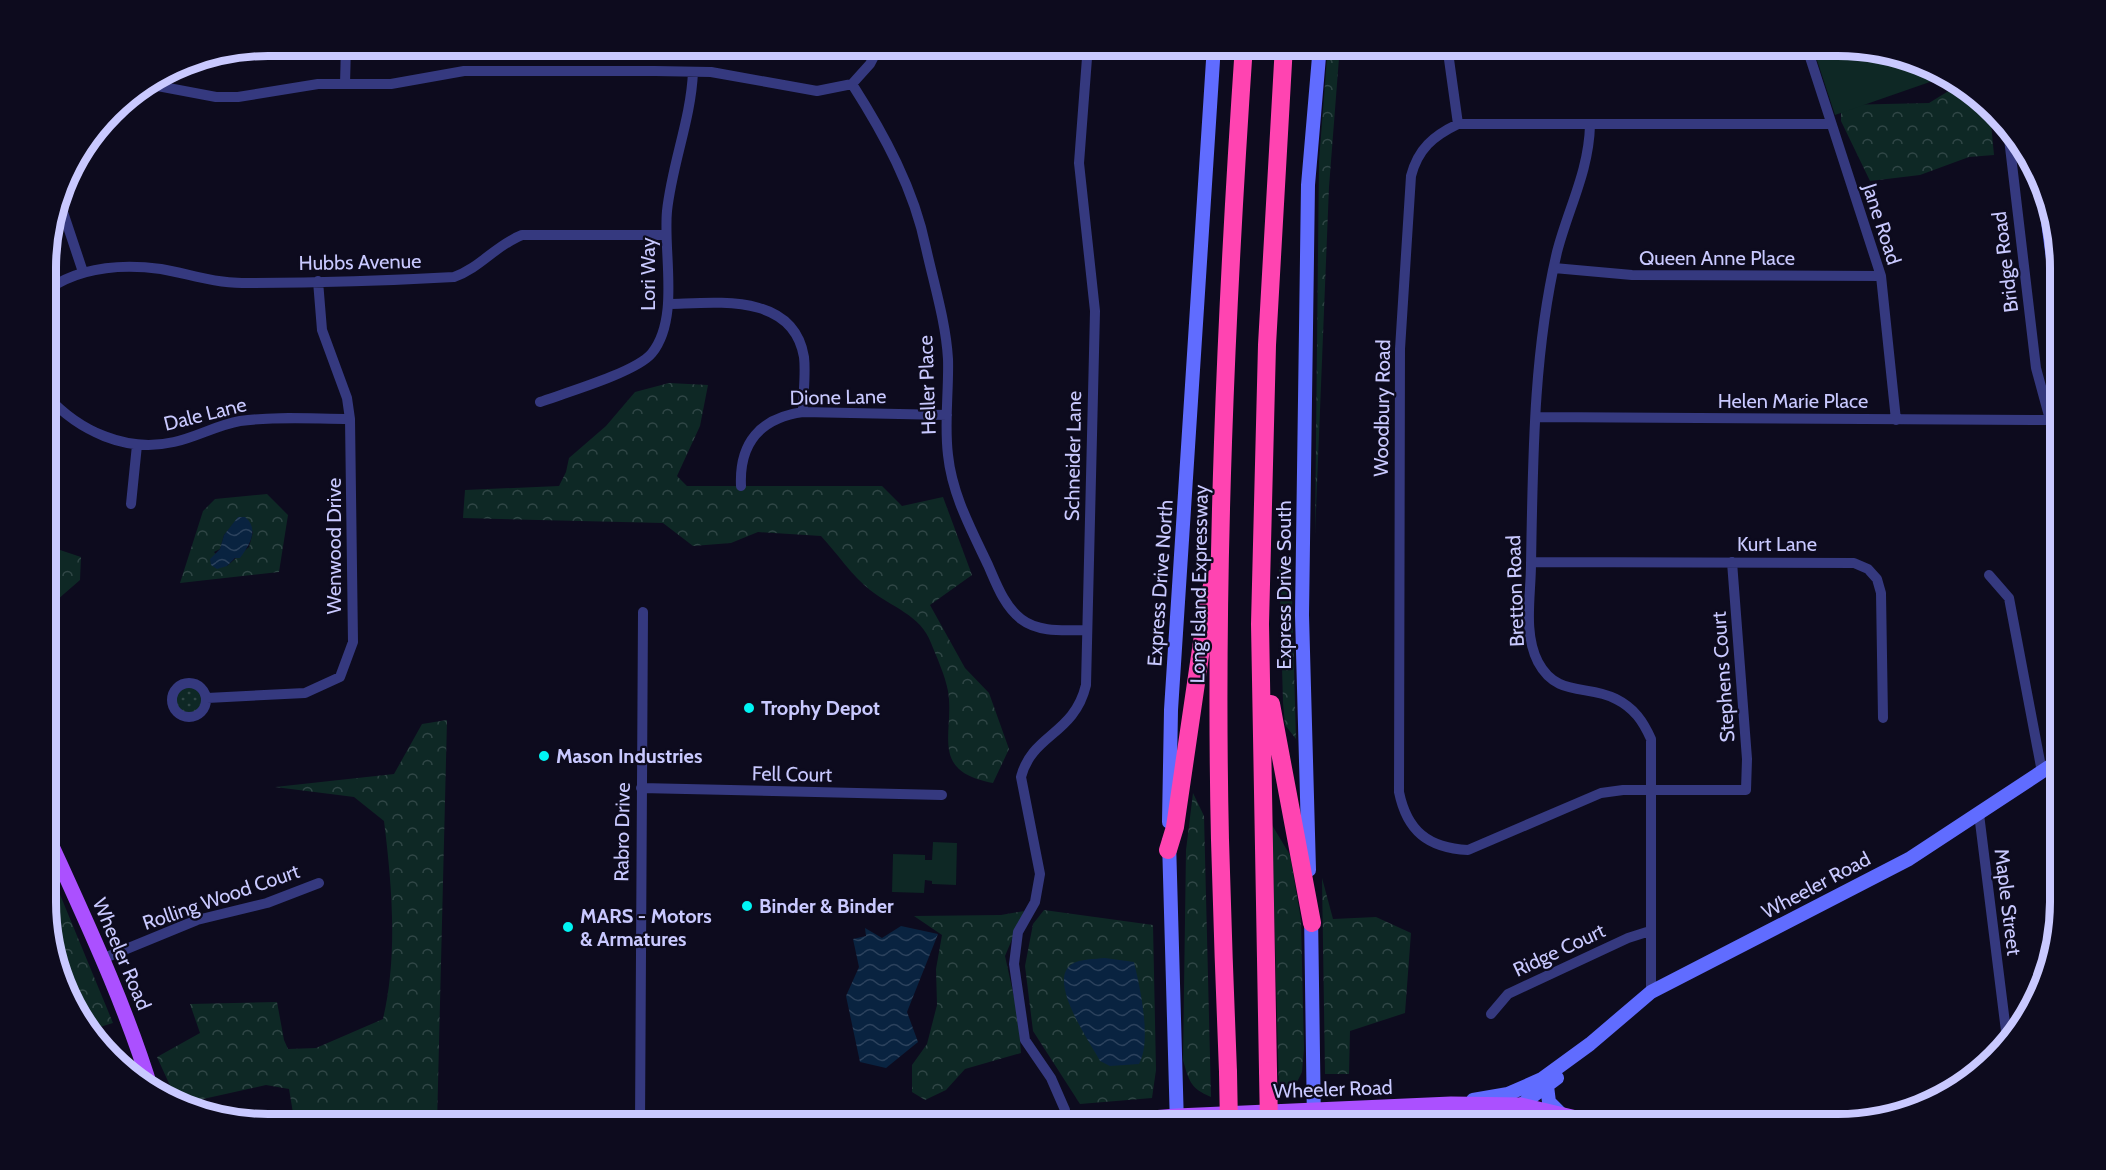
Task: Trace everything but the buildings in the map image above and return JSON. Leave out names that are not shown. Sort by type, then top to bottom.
[{"type":"highway","name":"Long Island Expressway","points":[[1229,1114],[1220,838],[1221,554],[1231,230],[1243,56]]},
{"type":"highway","points":[[1269,1114],[1260,624],[1267,345],[1283,56]]},
{"type":"highway","points":[[1168,850],[1175,827],[1208,601],[1221,554]]},
{"type":"highway","points":[[1260,624],[1269,662],[1272,719],[1312,923]]},
{"type":"main road","name":"Express Drive North","points":[[1177,1114],[1168,850],[1171,710],[1213,56]]},
{"type":"main road","name":"Express Drive South","points":[[1315,1114],[1312,923],[1305,795],[1302,615],[1308,185],[1319,56]]},
{"type":"main road","name":"Wheeler Road","points":[[1354,1114],[1451,1104],[1508,1094],[1542,1079],[1590,1044],[1651,992],[1890,870],[2050,767]]},
{"type":"main road","name":"Wheeler Road","points":[[56,855],[102,959],[146,1076]]},
{"type":"main road","name":"Wheeler Road","points":[[1493,1114],[1521,1105],[1564,1073],[1590,1044]]},
{"type":"main road","points":[[1547,1086],[1549,1102],[1561,1114]]},
{"type":"main road","points":[[1451,1104],[1521,1105],[1561,1114]]},
{"type":"street","points":[[345,84],[346,56]]},
{"type":"street","points":[[158,86],[216,97],[238,97],[298,87],[392,84],[464,71],[693,72],[732,75],[817,91],[852,84],[874,56]]},
{"type":"street","name":"Schneider Lane","points":[[1065,1114],[1051,1078],[1024,1040],[1014,964],[1018,932],[1035,902],[1040,874],[1035,843],[1021,789],[1024,763],[1032,752],[1070,721],[1081,704],[1086,685],[1095,311],[1079,163],[1087,56]]},
{"type":"street","points":[[1449,56],[1458,124],[1831,124]]},
{"type":"street","name":"Jane Road","points":[[1809,56],[1881,276],[1896,420]]},
{"type":"street","name":"Lori Way","points":[[540,402],[634,367],[651,355],[660,341],[668,304],[666,235],[670,192],[688,117],[693,72]]},
{"type":"street","name":"Heller Place","points":[[852,84],[874,118],[895,161],[913,201],[926,245],[946,339],[948,457],[960,504],[1008,605],[1021,619],[1036,626],[1054,630],[1086,630]]},
{"type":"street","name":"Woodbury Road","points":[[1458,124],[1438,134],[1425,146],[1416,159],[1411,176],[1400,349],[1399,792],[1403,811],[1414,827],[1430,842],[1448,849],[1468,850],[1601,794],[1651,790],[1746,790]]},
{"type":"street","name":"Bretton Road","points":[[1590,125],[1587,163],[1554,268],[1532,441],[1531,644],[1547,676],[1562,686],[1615,698],[1632,709],[1643,722],[1651,739],[1651,992]]},
{"type":"street","name":"Bridge Road","points":[[2009,142],[2036,368],[2050,420]]},
{"type":"street","points":[[63,212],[83,272]]},
{"type":"street","name":"Hubbs Avenue","points":[[56,286],[83,272],[135,267],[161,269],[217,282],[454,277],[480,264],[506,241],[522,235],[666,235]]},
{"type":"street","name":"Queen Anne Place","points":[[1554,268],[1632,275],[1881,276]]},
{"type":"street","name":"Wenwood Drive","points":[[207,698],[305,693],[340,677],[353,642],[350,419],[347,398],[322,330],[318,281]]},
{"type":"street","points":[[668,304],[747,304],[767,309],[785,321],[796,337],[803,356],[803,412]]},
{"type":"street","name":"Dale Lane","points":[[56,406],[65,416],[88,430],[137,445],[175,442],[223,425],[258,419],[350,419]]},
{"type":"street","name":"Dione Lane","points":[[741,486],[743,456],[757,433],[784,415],[803,412],[947,415]]},
{"type":"street","name":"Helen Marie Place","points":[[1536,417],[2050,420]]},
{"type":"street","points":[[131,504],[137,445]]},
{"type":"street","name":"Kurt Lane","points":[[1531,562],[1854,563],[1868,569],[1877,579],[1881,593],[1883,718]]},
{"type":"street","name":"Stephens Court","points":[[1732,562],[1747,759],[1746,790]]},
{"type":"street","points":[[1989,574],[2009,598],[2042,772]]},
{"type":"street","name":"Rabro Drive","points":[[640,1114],[643,612]]},
{"type":"street","name":"Fell Court","points":[[641,789],[942,795]]},
{"type":"street","name":"Maple Street","points":[[1979,814],[2006,1031]]},
{"type":"street","name":"Rolling Wood Court","points":[[102,959],[197,920],[267,903],[319,883]]},
{"type":"street","name":"Ridge Court","points":[[1491,1014],[1508,994],[1628,938],[1650,931]]},
{"type":"green space","points":[[1327,56],[1339,56],[1329,187],[1315,534],[1319,161]]},
{"type":"green space","points":[[1816,56],[1866,57],[1907,67],[1937,80],[1835,115]]},
{"type":"green space","points":[[1952,89],[1968,99],[1991,121],[1994,155],[1969,157],[1920,175],[1870,181],[1841,121],[1841,105],[1929,103]]},
{"type":"green space","points":[[669,383],[708,385],[700,426],[677,476],[687,486],[882,486],[902,506],[943,497],[972,575],[930,605],[965,668],[989,693],[1009,749],[993,783],[973,777],[960,769],[952,760],[948,735],[948,691],[941,667],[926,633],[913,618],[863,584],[821,536],[758,532],[731,543],[693,546],[663,523],[463,518],[465,490],[559,486],[566,472],[569,458],[606,426],[635,392]]},
{"type":"green space","points":[[267,494],[288,515],[279,572],[180,583],[203,511],[215,499]],"holes":[[[238,518],[253,532],[249,547],[227,566],[214,552],[220,549],[224,535]]]},
{"type":"green space","points":[[56,538],[60,550],[81,557],[80,580],[57,600]]},
{"type":"green space","points":[[1279,558],[1291,564],[1296,739],[1285,725]]},
{"type":"green space","points":[[189,686],[199,690],[203,700],[199,710],[189,714],[179,710],[175,700],[179,690]]},
{"type":"green space","points":[[447,720],[437,1114],[293,1114],[289,1089],[266,1085],[194,1101],[173,1093],[157,1057],[200,1033],[190,1004],[277,1002],[284,1040],[288,1049],[316,1048],[383,1019],[388,995],[392,945],[391,895],[384,821],[354,797],[275,787],[394,774],[422,724]]},
{"type":"green space","points":[[1193,793],[1204,816],[1211,1097],[1194,1087],[1183,1060],[1186,850]]},
{"type":"green space","points":[[1272,825],[1290,855],[1301,920],[1304,1049],[1302,1072],[1290,1096],[1279,1093]]},
{"type":"green space","points":[[933,842],[957,843],[956,885],[932,884],[932,881],[925,880],[924,893],[892,892],[893,854],[925,855],[925,860],[932,860]]},
{"type":"green space","points":[[1322,878],[1333,919],[1376,917],[1411,933],[1405,1013],[1350,1031],[1349,1074],[1325,1074]]},
{"type":"green space","points":[[56,885],[113,1023],[96,1028],[72,984],[57,930]]},
{"type":"green space","points":[[1044,910],[1153,925],[1156,1070],[1152,1098],[1080,1104],[1033,1031],[1025,966],[1033,924]]},
{"type":"green space","points":[[1024,911],[1005,956],[1018,1015],[1021,1053],[965,1069],[946,1090],[925,1100],[912,1092],[912,1065],[927,1044],[937,1005],[936,969],[942,935],[914,916],[1001,915]]},
{"type":"green space","points":[[456,1112],[528,1112],[528,1114],[456,1114]]},
{"type":"water","points":[[238,517],[245,517],[249,522],[252,527],[252,538],[240,558],[235,558],[227,566],[217,569],[211,565],[210,559],[220,549],[224,535]]},
{"type":"water","points":[[901,926],[938,934],[907,1012],[918,1042],[886,1068],[860,1062],[846,996],[859,967],[853,939],[866,936],[865,928],[882,938]]},
{"type":"water","points":[[1105,958],[1134,962],[1142,999],[1145,1028],[1143,1054],[1139,1064],[1110,1066],[1100,1061],[1067,997],[1064,983],[1065,972],[1072,964],[1083,960]]},
{"type":"place","name":"Trophy Depot","points":[[749,708]]},
{"type":"place","name":"Mason Industries","points":[[544,756]]},
{"type":"place","name":"Binder & Binder","points":[[747,906]]},
{"type":"place","name":"MARS - Motors & Armatures","points":[[568,927]]}]
